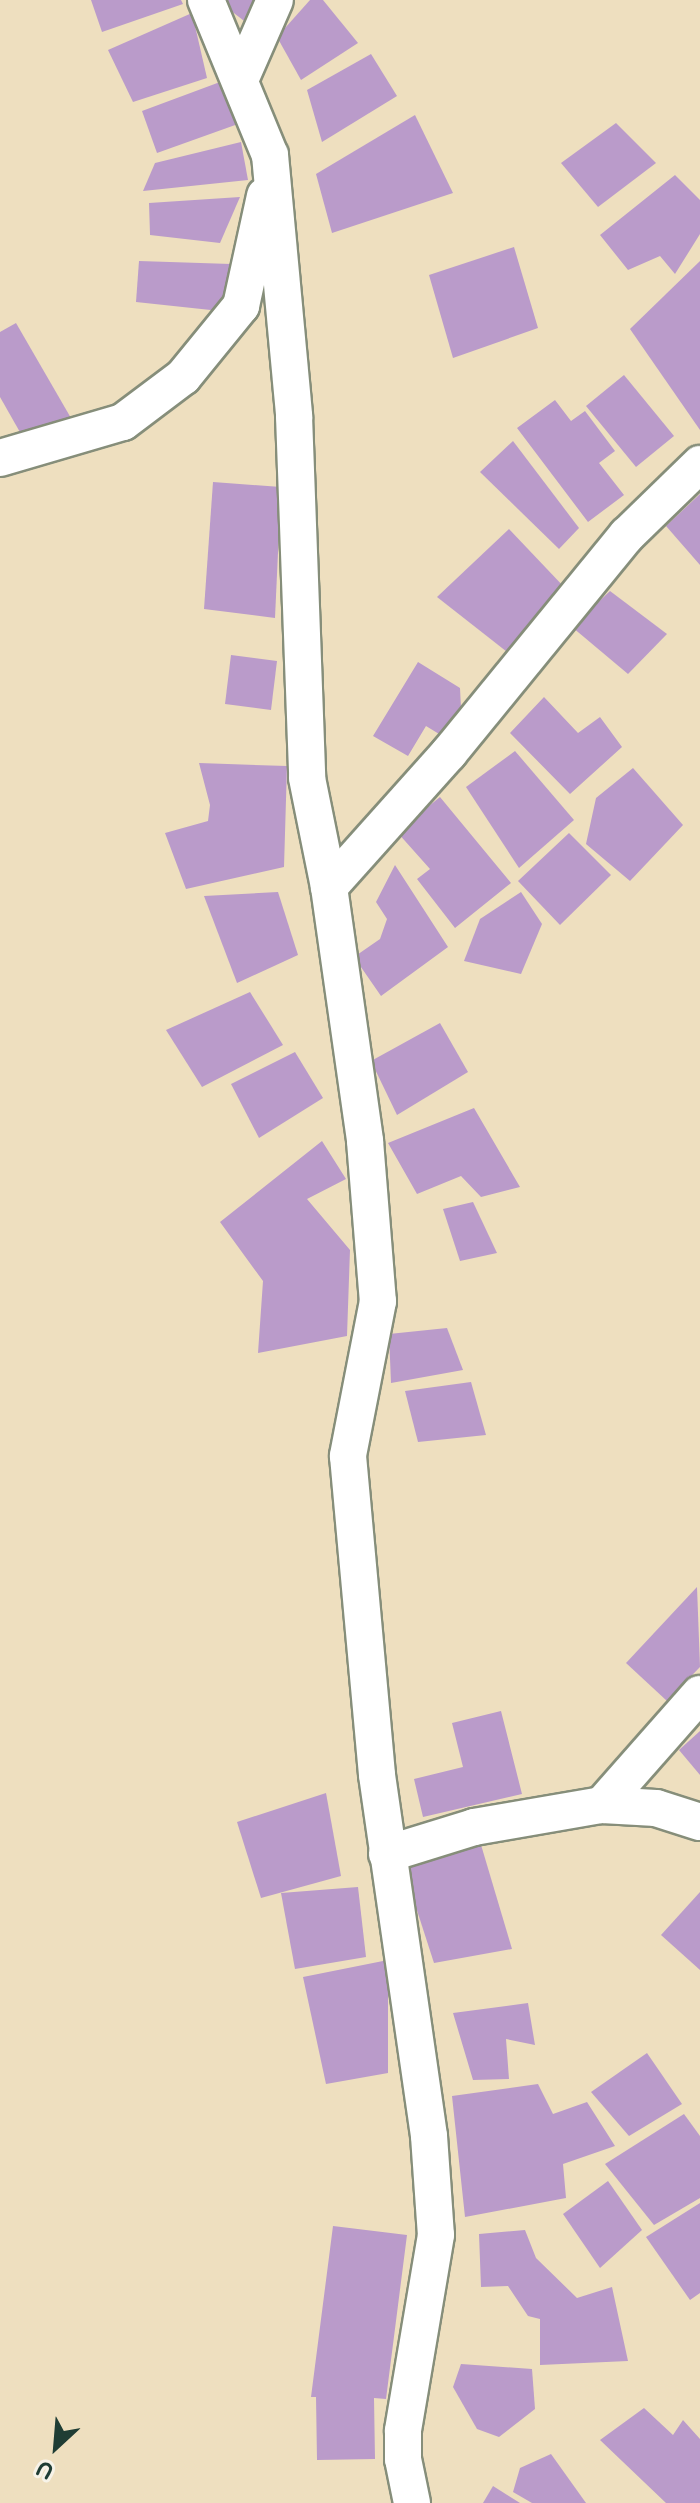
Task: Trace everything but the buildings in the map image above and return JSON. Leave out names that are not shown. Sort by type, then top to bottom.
[{"type":"street","points":[[206,0],[270,155],[294,416],[307,778],[329,887],[365,1141],[378,1301],[348,1456],[387,1854],[429,2136],[436,2235],[403,2431],[403,2459],[412,2503]]},
{"type":"street","points":[[240,80],[275,0]]},
{"type":"street","points":[[0,458],[123,422],[183,377],[241,306],[261,225],[270,155]]},
{"type":"street","points":[[329,887],[449,753],[627,535],[700,464]]},
{"type":"street","points":[[602,1805],[700,1694]]},
{"type":"street","points":[[387,1854],[474,1827],[602,1805],[656,1808],[700,1822]]}]
